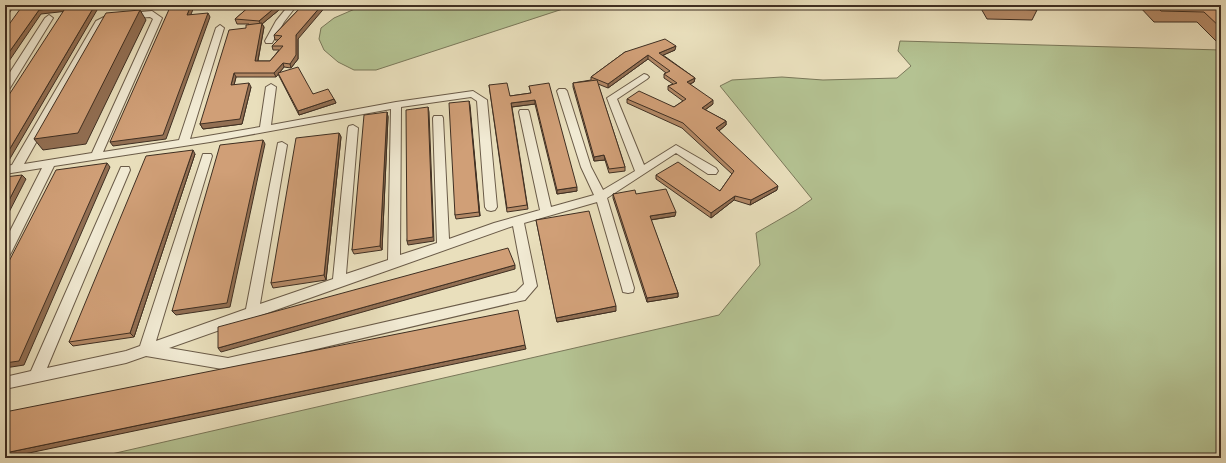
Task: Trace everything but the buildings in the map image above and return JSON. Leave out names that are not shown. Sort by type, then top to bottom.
[{"type":"lane","points":[[5,12],[10,5]]},
{"type":"lane","points":[[269,41],[280,20],[293,5]]},
{"type":"lane","points":[[916,5],[956,5]]},
{"type":"lane","points":[[10,169],[99,23],[108,18],[152,14],[158,18],[96,156]]},
{"type":"lane","points":[[5,88],[49,18]]},
{"type":"lane","points":[[183,143],[220,28]]},
{"type":"lane","points":[[641,172],[612,98],[644,77]]},
{"type":"lane","points":[[265,129],[270,87]]},
{"type":"lane","points":[[562,91],[586,167],[601,196],[628,288]]},
{"type":"lane","points":[[10,169],[183,143],[396,105],[473,94],[482,100],[491,207]]},
{"type":"lane","points":[[394,263],[396,105]]},
{"type":"lane","points":[[524,112],[546,212]]},
{"type":"lane","points":[[438,118],[443,245]]},
{"type":"lane","points":[[339,282],[353,128]]},
{"type":"lane","points":[[252,313],[282,145]]},
{"type":"lane","points":[[5,383],[126,357],[443,245],[518,220],[601,196],[641,172],[676,148],[712,171]]},
{"type":"lane","points":[[146,350],[207,156]]},
{"type":"lane","points":[[5,253],[50,164]]},
{"type":"lane","points":[[36,376],[125,170]]},
{"type":"lane","points":[[146,350],[228,364],[520,296],[531,286],[518,220]]},
{"type":"green space","points":[[364,5],[575,5],[376,70],[354,70],[338,62],[324,50],[319,39],[321,28],[334,18]]},
{"type":"green space","points":[[900,41],[1221,50],[1221,458],[94,458],[719,315],[760,265],[756,233],[812,199],[720,86],[732,80],[782,77],[823,80],[897,78],[911,66],[898,51]]}]
